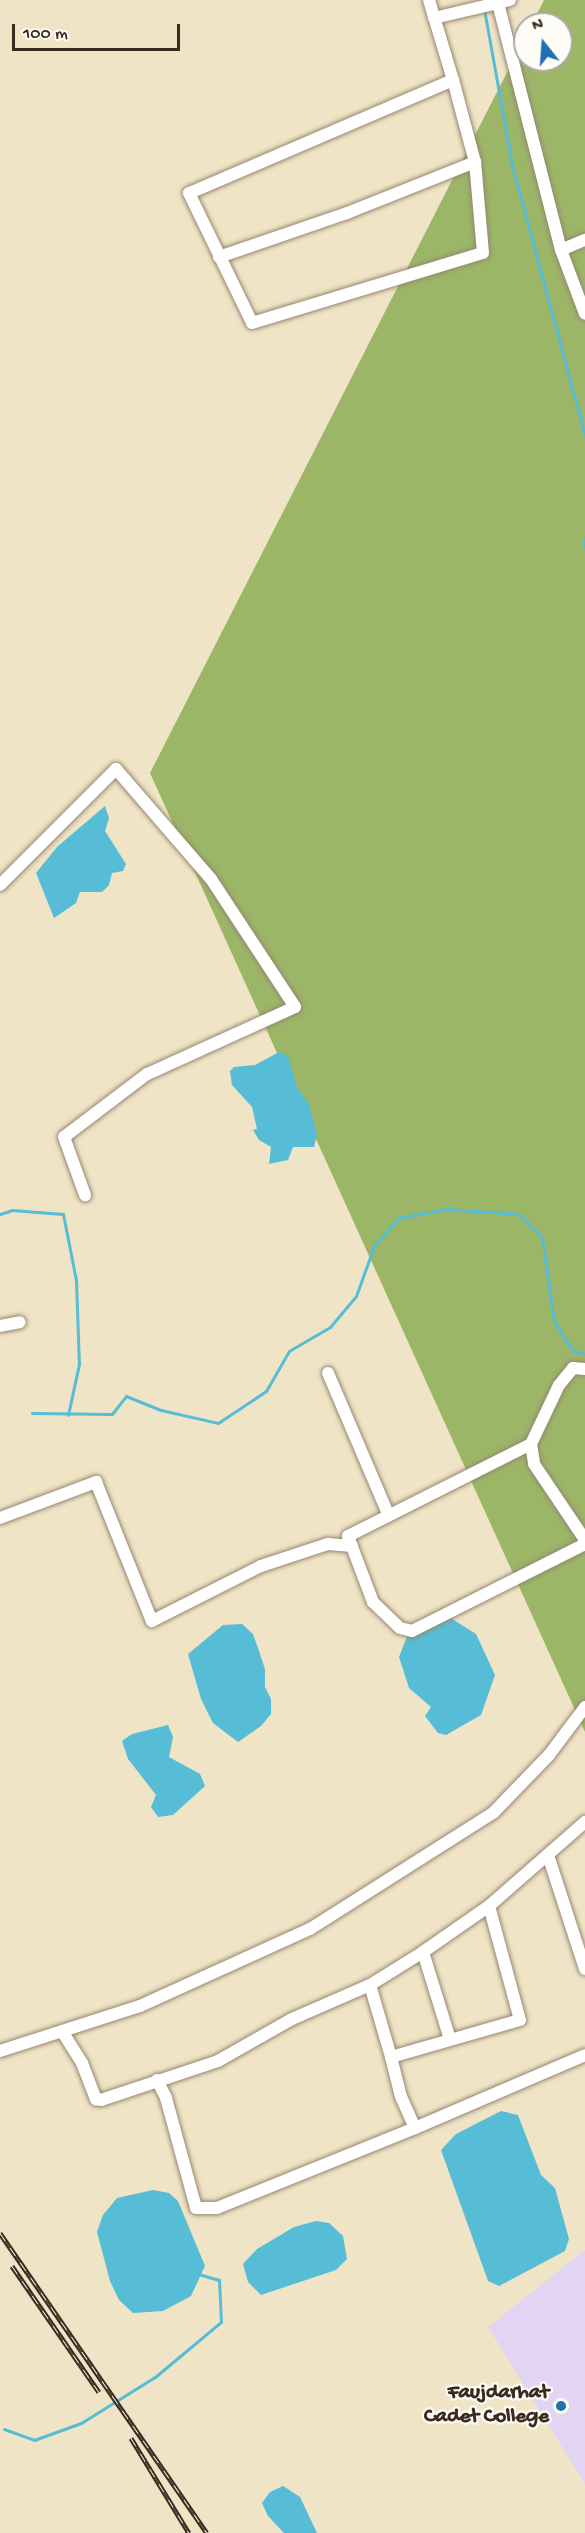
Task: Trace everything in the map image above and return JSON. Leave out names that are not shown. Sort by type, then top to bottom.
[{"type":"street","points":[[429,0],[453,80],[475,162],[483,253],[252,324],[189,193],[453,80]]},
{"type":"street","points":[[435,18],[504,2],[561,250],[585,314]]},
{"type":"street","points":[[219,257],[347,213],[475,162]]},
{"type":"street","points":[[561,250],[585,240]]},
{"type":"street","points":[[0,885],[116,769],[211,879],[295,1007],[147,1074],[64,1137],[85,1195]]},
{"type":"street","points":[[0,1326],[21,1322]]},
{"type":"street","points":[[531,1444],[348,1536],[373,1602],[400,1628],[412,1631],[585,1542],[534,1464],[531,1444],[559,1385],[573,1368],[585,1369]]},
{"type":"street","points":[[328,1373],[389,1516]]},
{"type":"street","points":[[0,1518],[96,1482],[152,1621],[261,1566],[328,1544],[352,1546]]},
{"type":"street","points":[[0,2051],[140,2006],[310,1929],[493,1813],[549,1755],[585,1707]]},
{"type":"street","points":[[62,2031],[82,2063],[96,2098],[109,2098],[156,2080],[218,2061],[292,2019],[370,1985],[423,1952],[489,1906],[585,1821]]},
{"type":"street","points":[[548,1854],[585,1969]]},
{"type":"street","points":[[391,2057],[520,2020],[489,1906]]},
{"type":"street","points":[[423,1952],[450,2039]]},
{"type":"street","points":[[370,1985],[401,2097],[415,2128]]},
{"type":"street","points":[[156,2080],[181,2146],[196,2208],[217,2208],[415,2128],[585,2055]]},
{"type":"shaded area","name":"Faujdarhat Cadet College","points":[[585,2250],[585,2484],[488,2327]]},
{"type":"green space","points":[[544,0],[585,0],[585,1732],[150,773],[513,61],[513,72],[573,72],[573,12],[538,12]]},
{"type":"water","points":[[105,806],[109,818],[105,831],[126,864],[123,871],[112,873],[109,885],[102,892],[80,892],[76,903],[54,918],[36,873],[57,847]]},
{"type":"water","points":[[279,1052],[288,1056],[297,1087],[309,1104],[317,1135],[314,1147],[293,1147],[288,1160],[269,1164],[271,1147],[259,1140],[253,1130],[257,1129],[252,1107],[232,1085],[230,1071],[234,1067],[255,1065]]},
{"type":"water","points":[[449,1617],[476,1634],[495,1675],[481,1715],[446,1735],[438,1733],[425,1716],[431,1707],[409,1688],[399,1657],[408,1634]]},
{"type":"water","points":[[242,1624],[253,1634],[265,1669],[265,1687],[271,1699],[271,1714],[261,1726],[238,1742],[213,1723],[201,1699],[188,1654],[223,1625]]},
{"type":"water","points":[[168,1725],[173,1737],[169,1757],[200,1774],[205,1786],[173,1815],[158,1817],[151,1807],[156,1795],[128,1759],[122,1741],[132,1734]]},
{"type":"water","points":[[501,2111],[518,2115],[541,2175],[555,2188],[569,2239],[565,2251],[499,2286],[488,2281],[441,2150],[456,2134]]},
{"type":"water","points":[[153,2190],[169,2193],[178,2201],[205,2266],[191,2296],[163,2311],[133,2313],[119,2300],[110,2281],[97,2232],[103,2215],[117,2198]]},
{"type":"water","points":[[316,2221],[329,2223],[343,2236],[347,2259],[336,2270],[261,2295],[248,2282],[243,2264],[257,2249],[294,2227]]},
{"type":"water","points":[[283,2486],[300,2497],[317,2533],[284,2533],[268,2516],[262,2503],[270,2492]]},
{"type":"waterway","points":[[484,9],[512,165],[585,436]]},
{"type":"waterway","points":[[585,538],[585,548]]},
{"type":"waterway","points":[[32,1413],[112,1414],[126,1396],[161,1410],[218,1423],[266,1391],[289,1351],[330,1327],[356,1296],[374,1246],[398,1218],[446,1209],[519,1214],[542,1237],[554,1321],[572,1350],[585,1354]]},
{"type":"waterway","points":[[0,1214],[12,1210],[63,1214],[76,1280],[79,1364],[68,1415]]},
{"type":"waterway","points":[[4,2429],[34,2440],[81,2423],[155,2377],[221,2322],[219,2280],[201,2275]]},
{"type":"railway","points":[[0,2233],[207,2533]]},
{"type":"railway","points":[[12,2266],[99,2392]]},
{"type":"railway","points":[[131,2438],[189,2533]]},
{"type":"place","name":"Faujdarhat Cadet College","points":[[561,2406]]}]
